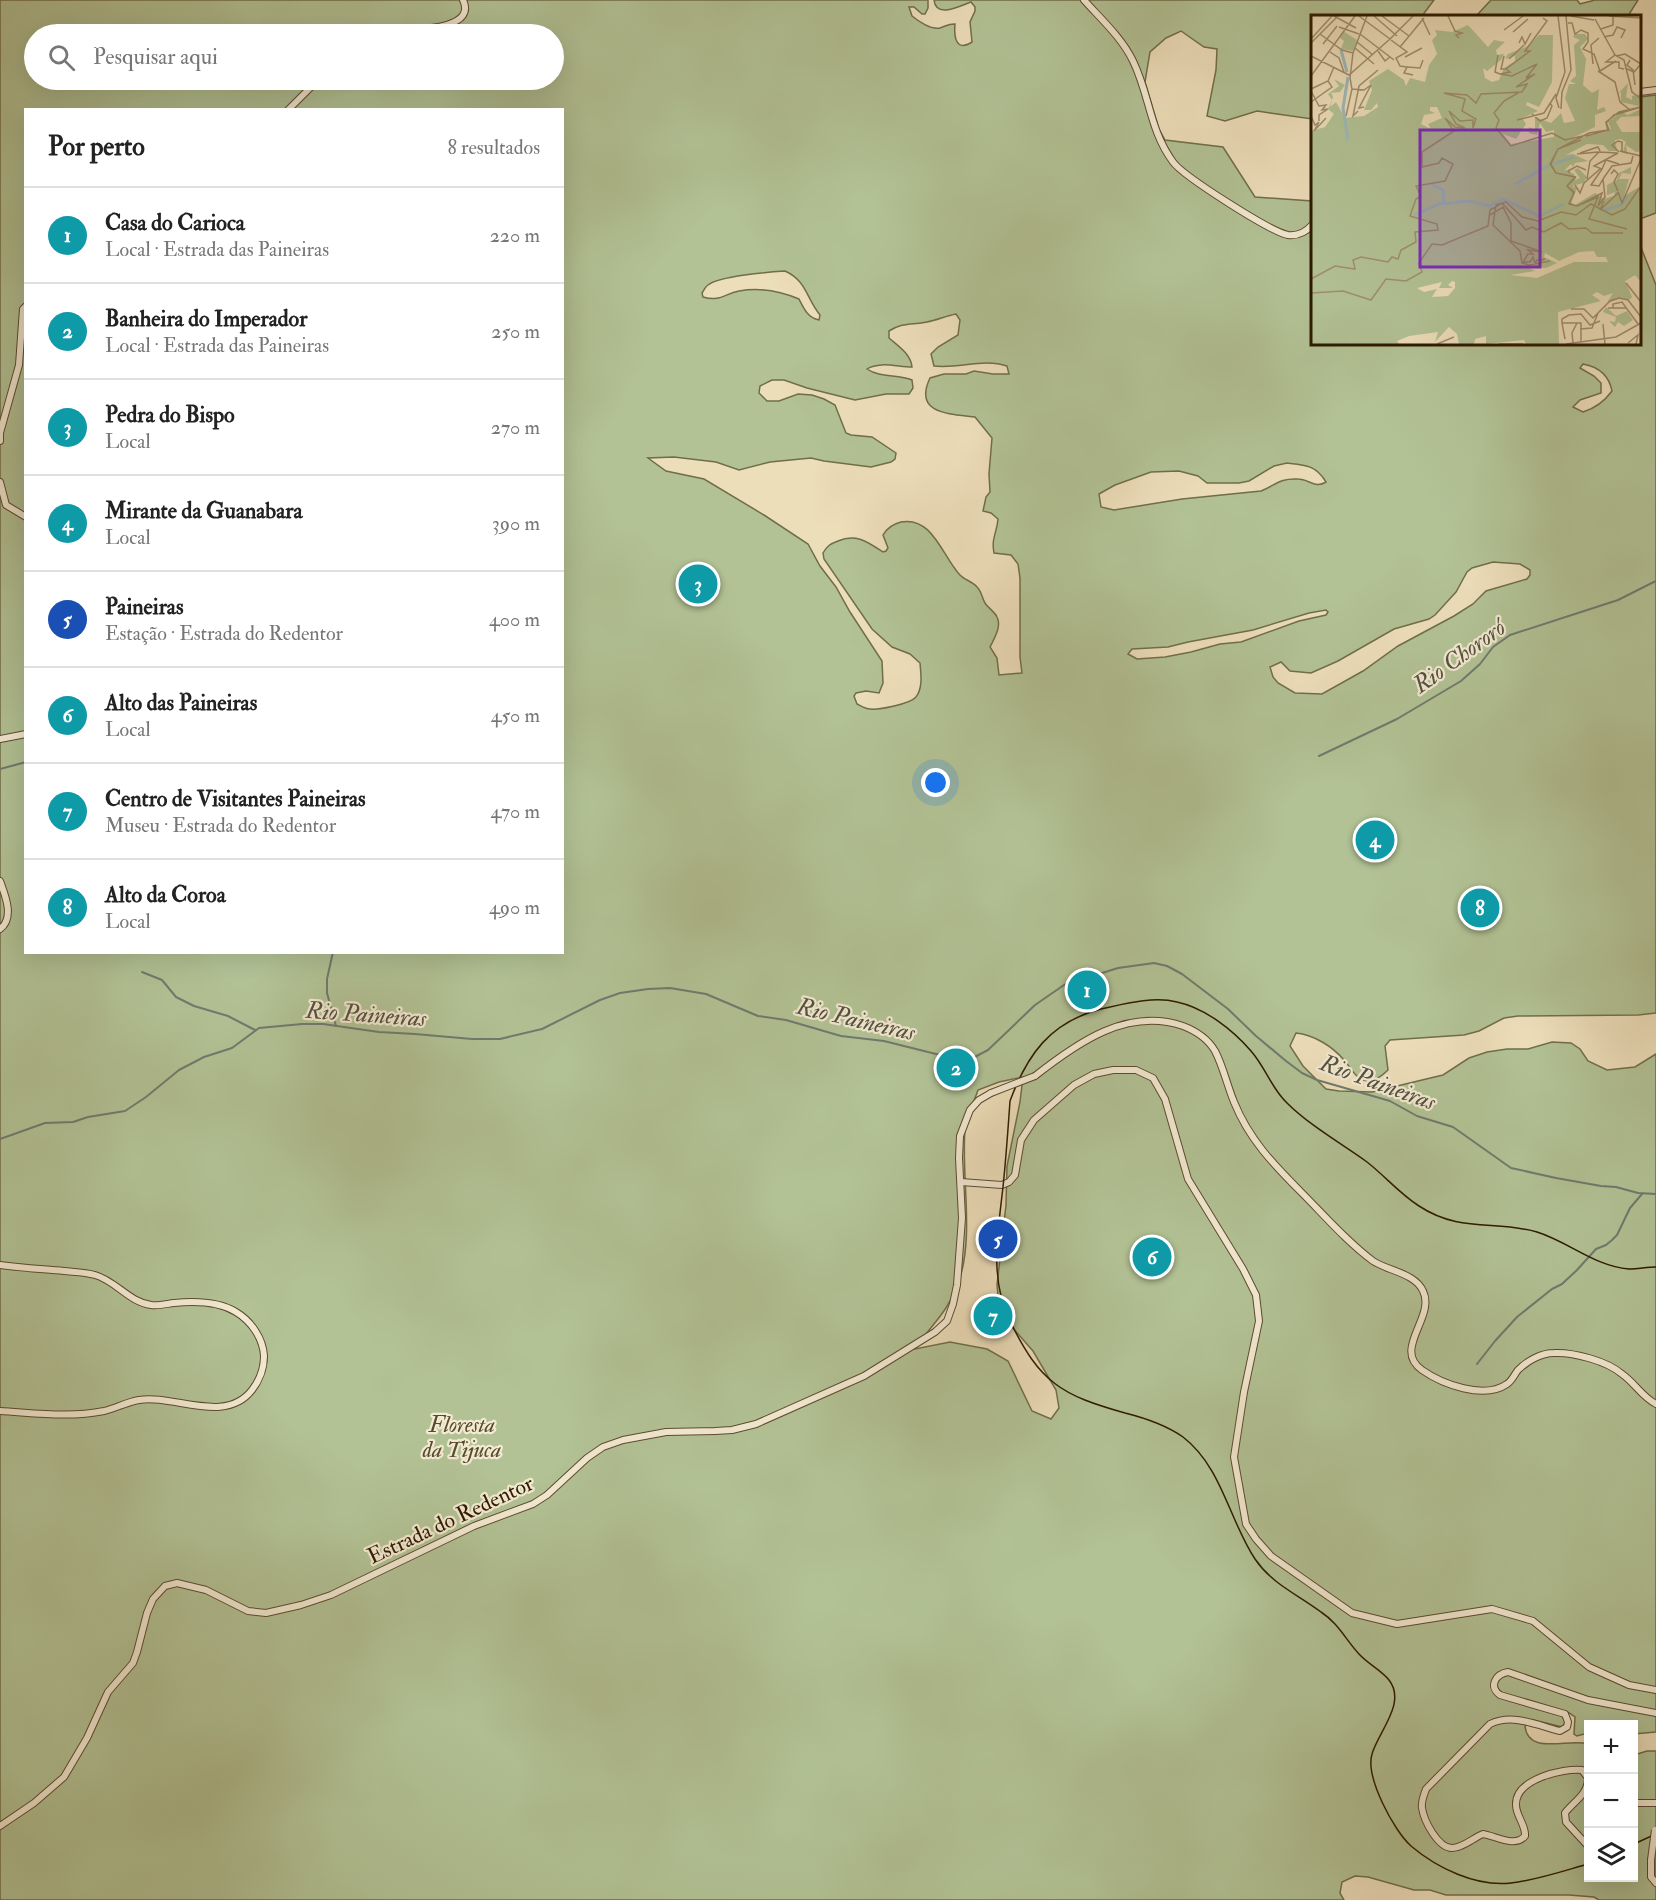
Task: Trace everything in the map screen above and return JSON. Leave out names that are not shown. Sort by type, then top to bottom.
[{"type":"street","points":[[451,24],[465,15],[463,0]]},
{"type":"street","points":[[1084,0],[1123,45],[1132,60],[1145,91],[1155,132],[1175,165],[1259,222],[1281,232],[1290,235],[1301,234],[1311,226]]},
{"type":"street","points":[[290,108],[308,90]]},
{"type":"street","points":[[1641,92],[1656,90]]},
{"type":"street","points":[[0,441],[0,433],[19,365],[24,308]]},
{"type":"street","points":[[0,482],[6,505],[24,516]]},
{"type":"street","points":[[0,739],[24,734]]},
{"type":"street","points":[[0,881],[6,896],[8,916],[5,926],[0,929]]},
{"type":"street","points":[[1656,1404],[1643,1395],[1622,1373],[1593,1358],[1554,1353],[1536,1357],[1518,1370],[1508,1383],[1497,1390],[1487,1391],[1462,1388],[1437,1380],[1419,1368],[1411,1355],[1412,1343],[1427,1304],[1423,1290],[1414,1280],[1374,1262],[1270,1161],[1246,1127],[1215,1050],[1191,1029],[1174,1023],[1157,1022],[1135,1022],[1116,1027],[1069,1050],[1035,1076],[979,1100],[968,1114],[960,1136],[961,1182],[1002,1185],[1009,1182],[1015,1175],[1021,1140],[1035,1120],[1074,1085],[1094,1074],[1113,1070],[1136,1070],[1153,1078],[1165,1099],[1188,1179],[1243,1269],[1256,1295],[1259,1321],[1244,1392],[1234,1457],[1246,1524],[1256,1539],[1271,1556],[1352,1613],[1397,1624],[1492,1609],[1533,1621],[1588,1667],[1629,1685],[1656,1690]]},
{"type":"street","name":"Estrada do Redentor","points":[[0,1826],[34,1803],[64,1777],[87,1738],[108,1692],[133,1663],[147,1613],[153,1599],[165,1586],[177,1583],[206,1590],[248,1611],[266,1612],[301,1605],[331,1595],[474,1526],[533,1504],[547,1495],[587,1458],[603,1447],[623,1440],[666,1432],[732,1430],[756,1424],[864,1376],[935,1332],[947,1321],[957,1285],[962,1228],[961,1182]]},
{"type":"street","points":[[0,1265],[97,1275],[141,1302],[153,1305],[190,1302],[214,1304],[233,1310],[246,1319],[259,1337],[264,1355],[257,1383],[248,1396],[232,1404],[219,1407],[140,1400],[82,1414],[55,1415],[0,1411]]},
{"type":"street","points":[[1584,1842],[1566,1822],[1565,1813],[1587,1789],[1587,1774],[1582,1770],[1570,1769],[1541,1778],[1521,1790],[1516,1797],[1515,1807],[1526,1830],[1526,1836],[1521,1841],[1510,1841],[1483,1834],[1455,1848],[1447,1847],[1441,1844],[1433,1833],[1422,1808],[1423,1797],[1426,1789],[1490,1724],[1496,1721],[1512,1718],[1560,1731],[1567,1727],[1565,1714],[1500,1695],[1495,1691],[1494,1682],[1502,1673],[1508,1672],[1588,1700],[1656,1713]]},
{"type":"street","points":[[1638,1803],[1656,1803]]},
{"type":"street","points":[[1655,1828],[1651,1877],[1656,1883]]},
{"type":"green space","name":"Floresta da Tijuca","points":[[0,0],[928,0],[925,14],[914,7],[909,7],[912,16],[933,28],[955,24],[957,41],[959,44],[966,45],[972,42],[970,22],[975,7],[971,2],[944,10],[936,6],[934,0],[1434,0],[1423,15],[1311,15],[1311,119],[1257,111],[1225,121],[1207,116],[1216,70],[1217,49],[1204,47],[1181,31],[1166,38],[1150,52],[1145,82],[1159,129],[1165,140],[1223,147],[1255,197],[1311,201],[1311,345],[1641,345],[1641,248],[1656,285],[1656,1013],[1518,1016],[1504,1018],[1479,1031],[1464,1035],[1390,1040],[1385,1046],[1388,1070],[1371,1081],[1357,1076],[1339,1055],[1316,1039],[1296,1033],[1290,1046],[1303,1066],[1326,1089],[1372,1092],[1443,1075],[1469,1058],[1487,1052],[1528,1049],[1552,1042],[1571,1043],[1580,1049],[1588,1061],[1607,1070],[1635,1067],[1656,1054],[1656,1732],[1638,1734],[1638,1720],[1584,1720],[1584,1734],[1577,1736],[1574,1734],[1575,1717],[1566,1711],[1561,1714],[1566,1722],[1562,1727],[1534,1720],[1530,1720],[1525,1726],[1533,1741],[1550,1744],[1584,1744],[1584,1882],[1638,1882],[1638,1754],[1656,1751],[1656,1900],[1599,1900],[1594,1897],[1569,1895],[1446,1895],[1355,1876],[1342,1882],[1340,1893],[1344,1900],[0,1900]],"holes":[[[785,271],[802,285],[820,315],[819,320],[809,315],[799,299],[777,292],[747,290],[718,298],[703,297],[702,293],[708,285],[733,277]],[[956,314],[960,320],[958,335],[931,354],[934,366],[989,363],[1007,366],[1009,374],[974,371],[930,378],[926,399],[936,410],[975,417],[992,438],[990,492],[986,497],[983,511],[991,513],[998,519],[994,553],[1011,555],[1018,564],[1022,673],[999,675],[997,658],[990,647],[998,628],[996,615],[985,603],[977,587],[959,574],[928,531],[921,525],[901,522],[890,527],[883,535],[888,548],[886,551],[883,552],[862,540],[851,538],[831,544],[823,553],[824,559],[872,629],[892,647],[910,654],[920,663],[921,685],[913,700],[880,709],[868,709],[857,704],[854,696],[856,693],[866,691],[879,693],[883,683],[882,661],[808,544],[704,479],[666,471],[648,458],[674,457],[716,462],[739,470],[770,462],[811,458],[871,467],[891,462],[895,459],[896,453],[872,437],[846,433],[835,405],[812,395],[798,394],[779,401],[767,401],[759,393],[760,386],[772,380],[784,380],[855,400],[886,394],[909,394],[913,388],[912,380],[878,374],[867,369],[883,365],[912,367],[907,354],[889,338],[889,331],[903,325],[927,322]],[[1583,364],[1594,367],[1602,373],[1608,380],[1612,391],[1599,404],[1583,412],[1573,407],[1580,400],[1601,393],[1601,383],[1580,368]],[[1287,463],[1305,465],[1314,469],[1326,482],[1315,484],[1302,479],[1292,479],[1278,482],[1261,491],[1182,499],[1114,510],[1101,507],[1099,494],[1115,485],[1151,472],[1179,471],[1198,476],[1207,483],[1239,483],[1249,481],[1274,466]],[[1493,562],[1520,564],[1530,570],[1530,575],[1527,579],[1486,591],[1473,604],[1454,616],[1398,646],[1363,671],[1322,694],[1295,693],[1278,683],[1273,677],[1270,667],[1281,662],[1290,671],[1311,673],[1338,661],[1394,629],[1429,619],[1456,592],[1467,572],[1472,568]],[[1326,610],[1328,612],[1326,615],[1299,621],[1241,642],[1220,644],[1165,657],[1137,659],[1128,654],[1132,649],[1168,647],[1253,630]],[[1023,1077],[1007,1166],[1006,1205],[997,1285],[999,1305],[1004,1318],[1033,1351],[1056,1390],[1059,1408],[1051,1419],[1032,1411],[1008,1361],[987,1349],[950,1342],[915,1349],[949,1303],[958,1284],[963,1266],[967,1227],[965,1129],[978,1090],[999,1082]]]},
{"type":"green space","points":[[1491,0],[1577,0],[1580,4],[1595,0],[1638,0],[1629,15],[1478,14]]},
{"type":"green space","points":[[1656,95],[1656,213],[1641,219],[1641,97]]},
{"type":"waterway","name":"Rio Chororó","points":[[1319,756],[1397,719],[1461,681],[1480,664],[1493,647],[1510,635],[1618,600],[1656,581]]},
{"type":"waterway","points":[[0,769],[24,763]]},
{"type":"waterway","points":[[333,954],[327,979],[327,993],[336,1026]]},
{"type":"waterway","name":"Rio Paineiras","points":[[0,1139],[45,1123],[73,1122],[125,1111],[179,1070],[204,1057],[232,1048],[259,1028],[323,1024],[379,1032],[500,1039],[542,1029],[600,1000],[620,993],[670,988],[706,994],[758,1016],[786,1020],[841,1036],[884,1041],[969,1060],[988,1050],[1035,1005],[1064,985],[1118,968],[1154,963],[1167,966],[1182,974],[1228,1009],[1286,1061],[1302,1073],[1317,1080],[1390,1101],[1417,1116],[1453,1127],[1511,1168],[1638,1193],[1656,1194]]},
{"type":"waterway","points":[[142,972],[162,980],[176,997],[194,1006],[228,1016],[255,1030]]},
{"type":"waterway","points":[[1477,1364],[1517,1317],[1552,1289],[1562,1284],[1596,1249],[1606,1245],[1617,1235],[1630,1208],[1642,1194]]},
{"type":"tram line","points":[[1584,1865],[1530,1880],[1511,1883],[1484,1882],[1445,1868],[1411,1846],[1397,1829],[1382,1803],[1371,1764],[1375,1745],[1393,1708],[1394,1689],[1389,1680],[1359,1654],[1327,1616],[1277,1582],[1262,1568],[1246,1544],[1207,1463],[1183,1437],[1155,1422],[1084,1400],[1068,1392],[1055,1384],[1032,1359],[1003,1305],[997,1272],[997,1238],[1010,1101],[1033,1055],[1054,1032],[1068,1022],[1101,1009],[1129,1003],[1148,1000],[1177,1002],[1198,1009],[1236,1035],[1261,1064],[1281,1097],[1315,1127],[1367,1162],[1419,1206],[1449,1220],[1537,1232],[1593,1259],[1616,1267],[1629,1269],[1656,1267]]},
{"type":"tram line","points":[[1638,1842],[1656,1834]]},
{"type":"place","name":"Pedra do Bispo","points":[[698,584]]},
{"type":"place","name":"Mirante da Guanabara","points":[[1375,840]]},
{"type":"place","name":"Alto da Coroa","points":[[1480,908]]},
{"type":"place","name":"Casa do Carioca","points":[[1087,990]]},
{"type":"place","name":"Banheira do Imperador","points":[[956,1068]]},
{"type":"place","name":"Paineiras","points":[[998,1239]]},
{"type":"place","name":"Alto das Paineiras","points":[[1152,1257]]},
{"type":"place","name":"Centro de Visitantes Paineiras","points":[[993,1316]]}]
